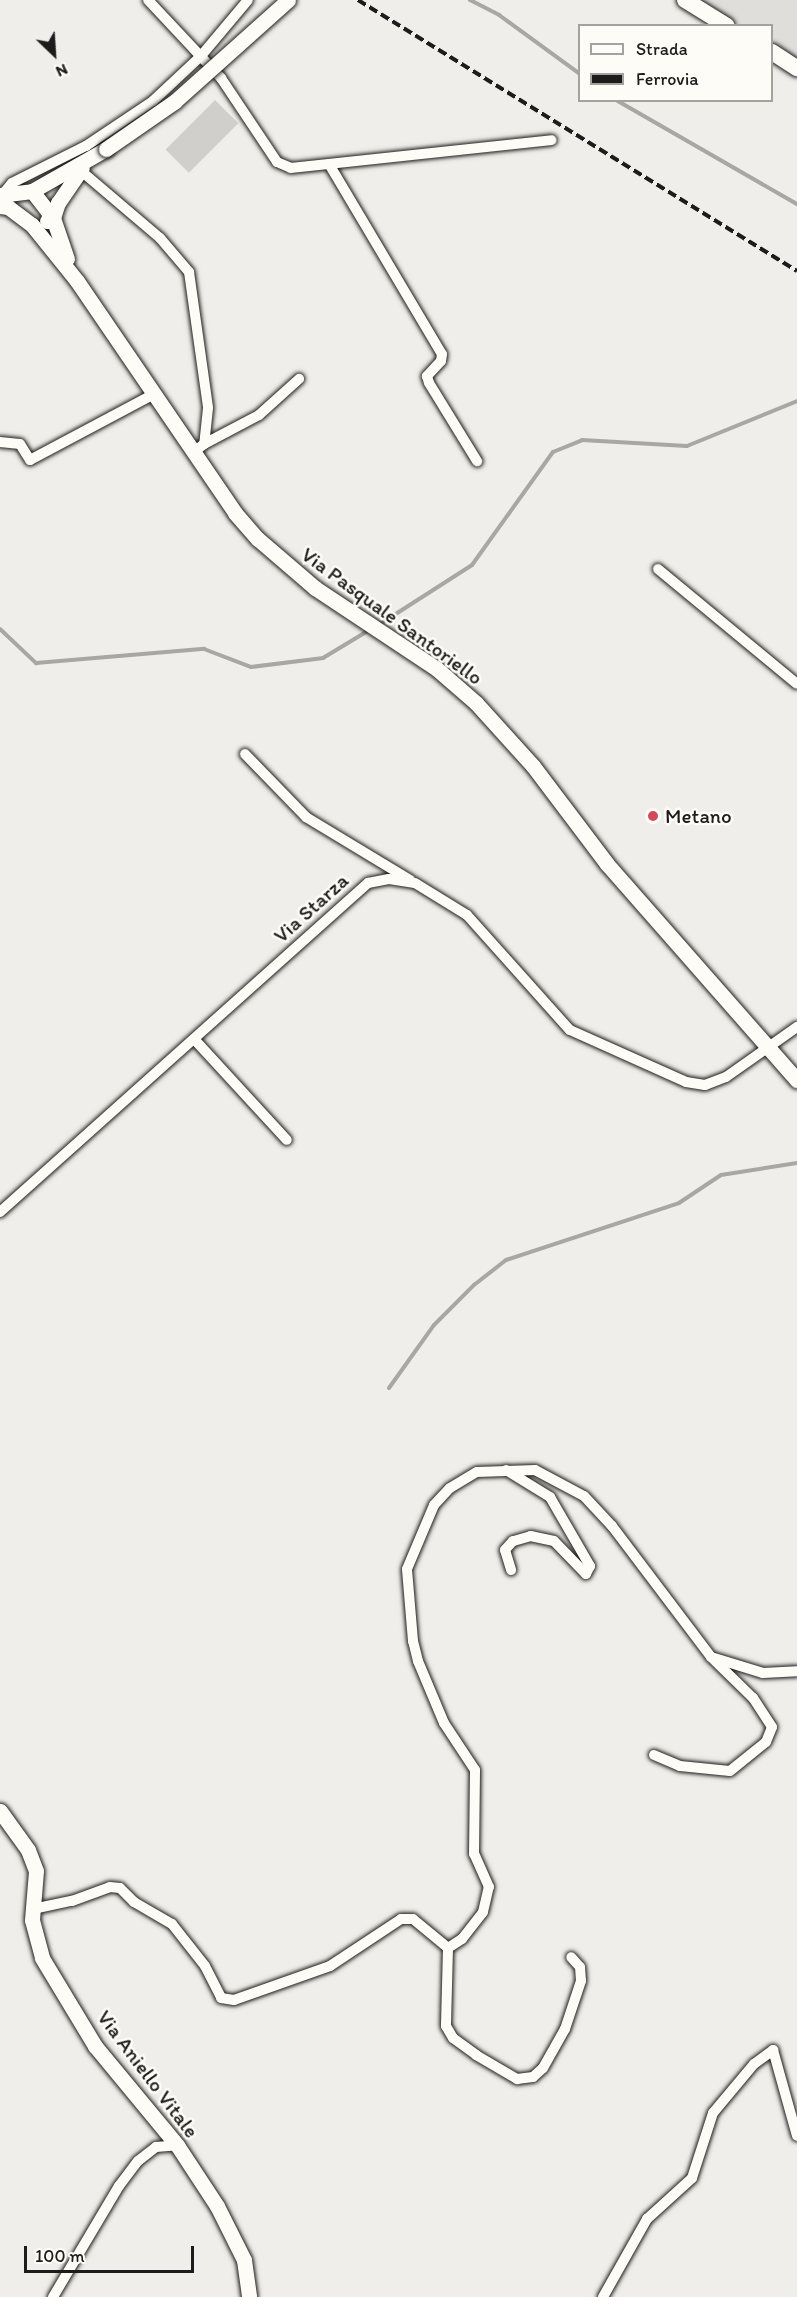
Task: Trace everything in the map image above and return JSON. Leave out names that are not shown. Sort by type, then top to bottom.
[{"type":"main road","points":[[685,0],[724,24]]},
{"type":"main road","points":[[773,53],[797,68]]},
{"type":"street","points":[[148,0],[226,86],[277,162],[291,168],[551,140]]},
{"type":"street","points":[[3,200],[29,174],[86,146],[153,101],[201,56],[248,0]]},
{"type":"street","points":[[3,200],[32,191],[83,166],[174,102],[288,0]]},
{"type":"street","points":[[329,164],[442,354],[441,362],[427,376],[429,383],[477,461]]},
{"type":"street","points":[[53,218],[58,203],[83,166]]},
{"type":"street","points":[[83,166],[160,238],[189,272],[208,408],[199,448]]},
{"type":"street","points":[[29,174],[32,191],[32,225]]},
{"type":"street","points":[[32,191],[53,218],[58,240],[77,280]]},
{"type":"street","points":[[3,200],[32,225],[77,280]]},
{"type":"street","points":[[32,225],[53,218]]},
{"type":"street","name":"Via Pasquale Santoriello","points":[[77,280],[154,394],[199,448],[258,539],[315,588],[444,676],[510,738],[607,864],[766,1049],[797,1080]]},
{"type":"street","points":[[199,448],[259,415],[299,379]]},
{"type":"street","points":[[0,442],[20,444],[30,460],[154,394]]},
{"type":"street","points":[[658,569],[797,684]]},
{"type":"street","points":[[245,754],[306,817],[415,884]]},
{"type":"street","name":"Via Starza","points":[[0,1212],[368,883],[389,879],[415,884],[467,915],[570,1030],[645,1066],[705,1085],[726,1077],[797,1027]]},
{"type":"street","points":[[194,1039],[287,1140]]},
{"type":"street","points":[[506,1470],[550,1497],[590,1566],[586,1574],[554,1541],[531,1536],[513,1541],[505,1550],[511,1570]]},
{"type":"street","points":[[448,1948],[462,1939],[483,1912],[489,1887],[474,1854],[475,1770],[444,1723],[418,1661],[413,1641],[407,1569],[434,1505],[450,1488],[477,1472],[535,1470],[584,1497],[612,1526],[711,1657],[730,1673],[772,1727],[766,1742],[730,1772],[680,1766],[654,1755]]},
{"type":"street","points":[[711,1657],[763,1674],[797,1671]]},
{"type":"street","name":"Via Aniello Vitale","points":[[0,1811],[28,1850],[36,1871],[33,1909],[34,1941],[42,1958],[95,2046],[177,2145],[238,2243],[249,2297]]},
{"type":"street","points":[[33,1909],[72,1901],[110,1887],[120,1888],[134,1902],[172,1924],[205,1966],[221,1998],[234,2000],[330,1966],[401,1919],[413,1919],[448,1948]]},
{"type":"street","points":[[448,1948],[446,2026],[461,2043],[517,2079],[533,2077],[543,2068],[565,2030],[581,1981],[580,1967],[571,1957]]},
{"type":"street","points":[[603,2297],[647,2219],[692,2178],[713,2113],[754,2064],[773,2050],[797,2136]]},
{"type":"street","points":[[53,2297],[119,2186],[138,2161],[156,2147],[177,2145]]},
{"type":"shaded area","points":[[695,0],[797,0],[797,59],[773,45],[773,24],[737,24]]},
{"type":"shaded area","points":[[215,100],[238,123],[189,173],[166,149]]},
{"type":"waterway","points":[[470,0],[499,15],[578,73]]},
{"type":"waterway","points":[[619,102],[797,204]]},
{"type":"waterway","points":[[377,626],[472,565],[553,452],[582,440],[687,446],[797,401]]},
{"type":"waterway","points":[[0,629],[36,663],[204,649],[251,667],[323,658],[371,629]]},
{"type":"waterway","points":[[389,1388],[434,1325],[474,1285],[506,1260],[679,1203],[721,1175],[797,1163]]},
{"type":"railway","points":[[358,0],[797,271]]},
{"type":"place","name":"Metano","points":[[653,816]]}]
